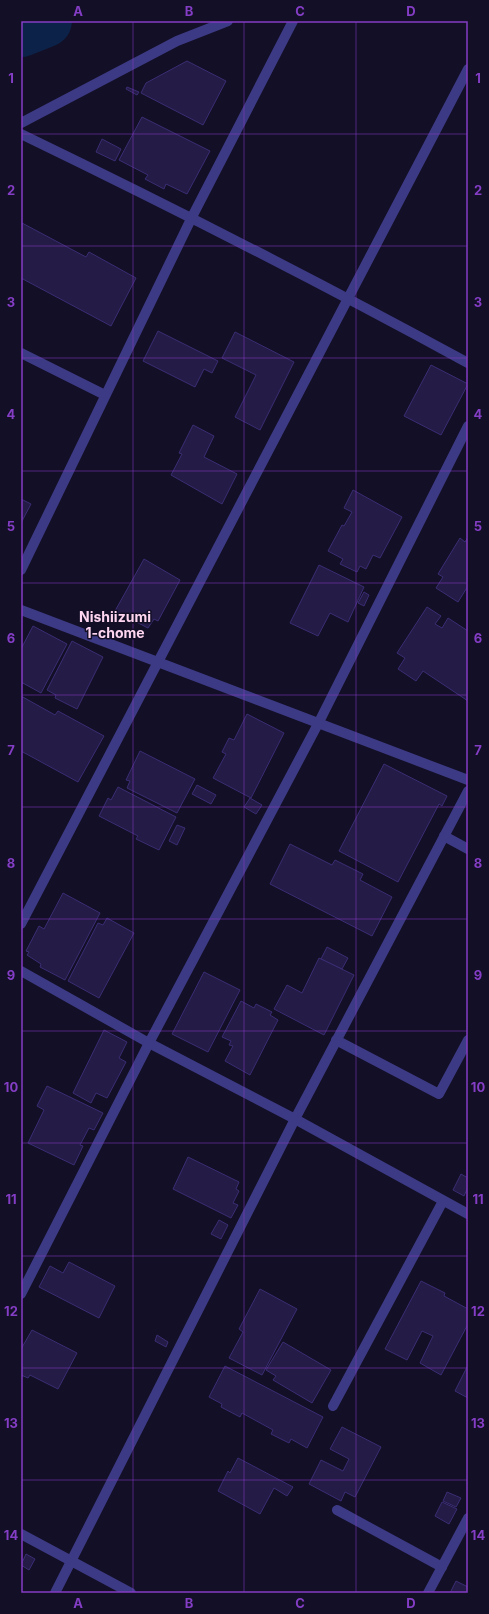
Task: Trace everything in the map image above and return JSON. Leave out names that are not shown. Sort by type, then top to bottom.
[{"type":"street","points":[[21,123],[177,41],[228,21]]},
{"type":"street","points":[[21,570],[192,217],[293,21]]},
{"type":"street","points":[[21,924],[157,661],[468,69]]},
{"type":"street","points":[[21,134],[192,217],[348,298],[468,363]]},
{"type":"street","points":[[21,353],[105,395]]},
{"type":"street","points":[[21,1294],[150,1043],[319,722],[468,426]]},
{"type":"street","points":[[21,610],[319,722],[468,780]]},
{"type":"street","points":[[55,1593],[295,1119],[468,791]]},
{"type":"street","points":[[444,836],[468,849]]},
{"type":"street","points":[[21,971],[150,1043],[295,1119],[468,1214]]},
{"type":"street","points":[[336,1040],[439,1094],[468,1040]]},
{"type":"street","points":[[333,1406],[443,1201]]},
{"type":"street","points":[[337,1510],[442,1567]]},
{"type":"street","points":[[428,1593],[468,1518]]},
{"type":"street","points":[[21,1534],[131,1593]]},
{"type":"building","points":[[187,61],[226,81],[203,125],[141,93],[146,83]]},
{"type":"building","points":[[127,87],[139,92],[137,95],[126,89]]},
{"type":"building","points":[[142,117],[210,151],[187,194],[166,184],[164,189],[145,179],[148,175],[119,160]]},
{"type":"building","points":[[102,139],[121,149],[115,161],[96,152]]},
{"type":"building","points":[[22,223],[86,257],[89,252],[136,278],[111,326],[21,278]]},
{"type":"building","points":[[158,331],[218,361],[212,373],[204,369],[195,387],[143,361]]},
{"type":"building","points":[[235,332],[294,362],[260,430],[235,417],[256,375],[222,358]]},
{"type":"building","points":[[431,365],[468,384],[441,435],[404,416]]},
{"type":"building","points":[[193,425],[214,436],[204,457],[237,474],[222,504],[171,475],[182,454],[179,453]]},
{"type":"building","points":[[353,490],[402,517],[380,558],[373,555],[366,569],[360,566],[357,572],[340,564],[343,559],[328,551],[342,525],[344,526],[352,512],[344,508]]},
{"type":"building","points":[[21,499],[31,504],[21,523]]},
{"type":"building","points":[[468,537],[468,586],[458,602],[436,588],[443,577],[438,574],[460,538],[465,542]]},
{"type":"building","points":[[144,559],[180,580],[158,621],[154,619],[148,628],[115,611]]},
{"type":"building","points":[[319,565],[364,587],[348,622],[330,613],[318,636],[290,623]]},
{"type":"building","points":[[364,592],[369,595],[364,606],[358,603]]},
{"type":"building","points":[[427,607],[441,616],[435,624],[442,628],[448,618],[468,631],[468,701],[423,671],[416,681],[398,669],[405,658],[397,653]]},
{"type":"building","points":[[33,626],[67,644],[41,693],[21,682],[21,649]]},
{"type":"building","points":[[72,641],[103,657],[77,709],[55,698],[56,695],[47,690]]},
{"type":"building","points":[[21,696],[55,715],[58,711],[104,736],[78,782],[21,751]]},
{"type":"building","points":[[247,714],[284,733],[251,798],[213,778],[226,754],[222,752],[229,738],[234,740]]},
{"type":"building","points":[[140,751],[195,779],[177,813],[127,788],[130,781],[126,780]]},
{"type":"building","points":[[384,764],[447,796],[442,806],[439,804],[398,882],[339,851]]},
{"type":"building","points":[[197,785],[216,795],[211,804],[192,794]]},
{"type":"building","points":[[118,787],[176,817],[159,850],[136,839],[138,836],[99,816],[108,798],[111,800]]},
{"type":"building","points":[[250,798],[262,805],[256,814],[244,807]]},
{"type":"building","points":[[177,825],[185,828],[177,845],[169,841]]},
{"type":"building","points":[[290,844],[332,865],[335,860],[363,874],[360,880],[392,897],[372,936],[270,884]]},
{"type":"building","points":[[63,893],[100,913],[65,980],[40,967],[41,964],[27,955],[29,952],[26,951],[39,926],[44,929]]},
{"type":"building","points":[[107,918],[134,933],[99,998],[68,981],[98,923],[103,925]]},
{"type":"building","points":[[327,947],[348,958],[342,969],[321,959]]},
{"type":"building","points":[[319,958],[354,975],[324,1035],[274,1009],[287,985],[302,993]]},
{"type":"building","points":[[204,972],[240,990],[208,1052],[172,1034]]},
{"type":"building","points":[[241,1001],[254,1008],[256,1004],[272,1012],[270,1015],[278,1020],[250,1075],[225,1061],[233,1046],[229,1045],[231,1041],[222,1037]]},
{"type":"building","points":[[104,1030],[127,1042],[119,1058],[126,1062],[107,1098],[96,1093],[91,1103],[73,1093]]},
{"type":"building","points":[[47,1086],[103,1113],[94,1130],[89,1128],[80,1145],[83,1146],[74,1165],[28,1143],[44,1110],[37,1106]]},
{"type":"building","points":[[188,1157],[239,1182],[236,1189],[239,1191],[233,1203],[238,1205],[231,1218],[173,1189]]},
{"type":"building","points":[[461,1174],[468,1178],[468,1187],[464,1196],[453,1190]]},
{"type":"building","points":[[219,1220],[228,1225],[221,1239],[211,1234]]},
{"type":"building","points":[[69,1262],[115,1286],[99,1318],[39,1287],[50,1266],[63,1273]]},
{"type":"building","points":[[421,1281],[445,1293],[444,1296],[468,1309],[468,1324],[441,1375],[420,1363],[433,1336],[422,1331],[407,1360],[385,1349]]},
{"type":"building","points":[[260,1289],[297,1309],[262,1375],[229,1358],[243,1332],[239,1329]]},
{"type":"building","points":[[32,1330],[77,1353],[58,1389],[30,1375],[28,1378],[21,1375],[21,1349]]},
{"type":"building","points":[[157,1335],[168,1342],[166,1347],[155,1341]]},
{"type":"building","points":[[283,1342],[331,1370],[312,1403],[273,1380],[276,1376],[266,1370]]},
{"type":"building","points":[[468,1365],[468,1398],[455,1391]]},
{"type":"building","points":[[225,1366],[323,1417],[307,1448],[291,1439],[289,1443],[271,1434],[273,1430],[242,1413],[240,1417],[221,1407],[222,1404],[209,1397]]},
{"type":"building","points":[[342,1427],[381,1447],[355,1497],[345,1492],[341,1501],[309,1484],[321,1460],[343,1471],[349,1459],[330,1449]]},
{"type":"building","points":[[238,1458],[293,1487],[287,1496],[274,1488],[260,1514],[218,1491],[228,1471],[230,1473]]},
{"type":"building","points":[[447,1492],[461,1498],[456,1507],[443,1501]]},
{"type":"building","points":[[442,1502],[457,1509],[449,1524],[435,1516]]},
{"type":"building","points":[[26,1554],[35,1559],[29,1570],[21,1565]]},
{"type":"building","points":[[456,1581],[468,1587],[468,1593],[450,1593]]},
{"type":"waterway","points":[[21,31],[46,21]]},
{"type":"district","name":"Nishiizumi 1-chome","points":[[115,626]]}]
